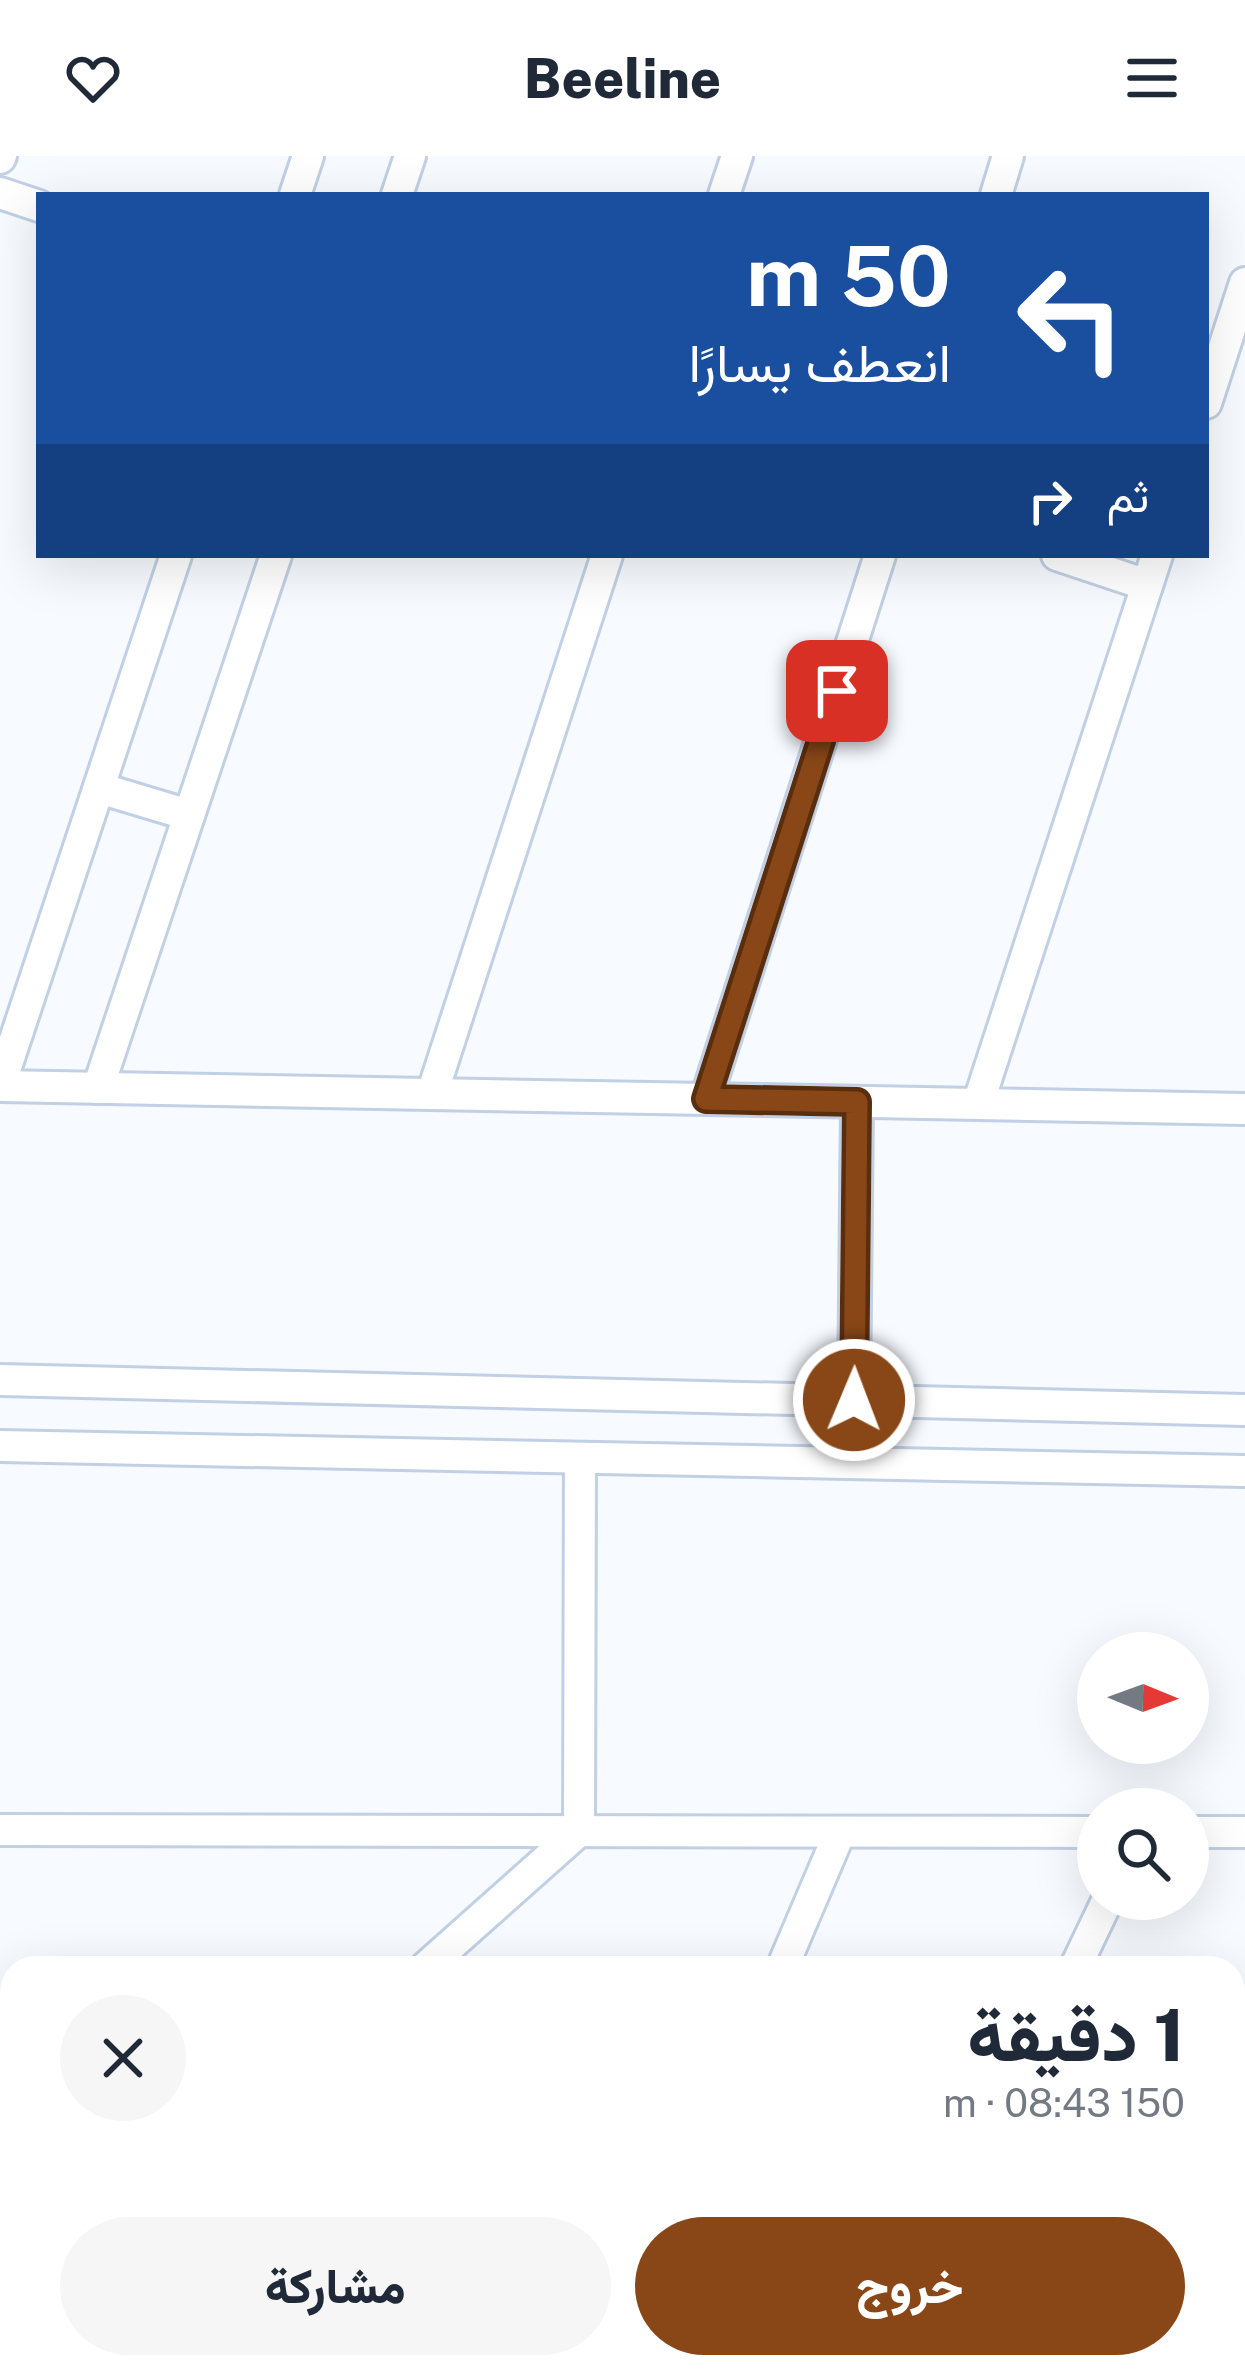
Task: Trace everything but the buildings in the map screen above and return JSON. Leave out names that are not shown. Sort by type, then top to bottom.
[{"type":"street","points":[[296,192],[308,156]]},
{"type":"street","points":[[398,192],[410,156]]},
{"type":"street","points":[[725,192],[737,156]]},
{"type":"street","points":[[996,192],[1008,156]]},
{"type":"street","points":[[0,193],[36,205]]},
{"type":"street","points":[[1209,394],[1245,283]]},
{"type":"street","points":[[175,558],[0,1086],[1245,1109]]},
{"type":"street","points":[[98,1088],[275,558]]},
{"type":"street","points":[[433,1094],[607,558]]},
{"type":"street","points":[[706,1099],[879,558]]},
{"type":"street","points":[[1066,558],[1147,585]]},
{"type":"street","points":[[978,1104],[1156,558]]},
{"type":"street","points":[[99,788],[189,815]]},
{"type":"street","points":[[854,1400],[857,1102]]},
{"type":"street","points":[[0,1380],[1245,1410]]},
{"type":"street","points":[[0,1446],[1245,1471]]},
{"type":"street","points":[[438,1956],[579,1831],[580,1458]]},
{"type":"street","points":[[0,1831],[1077,1832]]},
{"type":"street","points":[[787,1956],[840,1832]]},
{"type":"street","points":[[1209,1832],[1245,1832]]},
{"type":"street","points":[[1081,1956],[1098,1920]]},
{"type":"route","points":[[837,691],[706,1099],[857,1102],[854,1400]]}]
